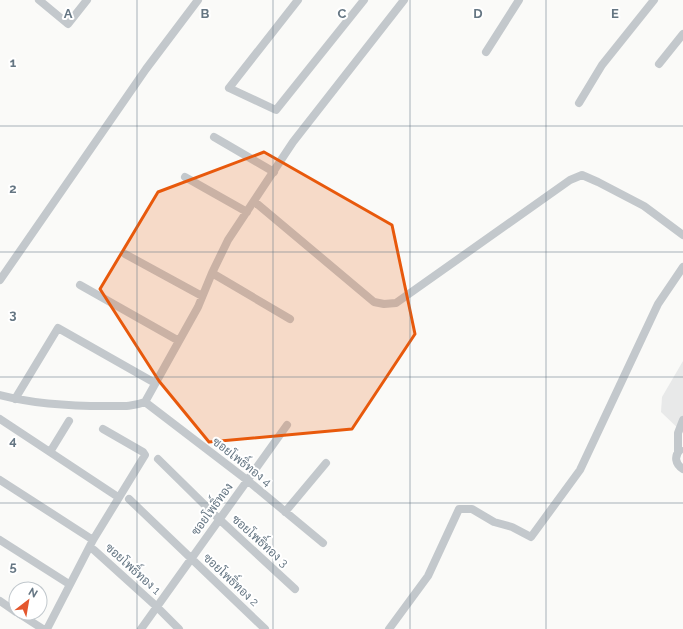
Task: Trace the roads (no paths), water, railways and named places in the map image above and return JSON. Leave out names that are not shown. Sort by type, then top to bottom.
[{"type":"street","points":[[39,0],[68,24],[87,0]]},
{"type":"street","points":[[0,280],[146,69],[198,0]]},
{"type":"street","points":[[298,0],[229,88],[276,110],[364,0]]},
{"type":"street","points":[[0,395],[14,399],[77,406],[135,406],[145,402],[198,306],[228,240],[255,202],[293,142],[404,0]]},
{"type":"street","points":[[486,52],[519,0]]},
{"type":"street","points":[[579,103],[602,65],[654,0]]},
{"type":"street","points":[[659,64],[683,34]]},
{"type":"street","points":[[214,137],[274,172]]},
{"type":"street","points":[[255,202],[374,302],[384,304],[396,303],[570,180],[582,176],[598,182],[644,206],[683,235]]},
{"type":"street","points":[[185,177],[247,212]]},
{"type":"street","points":[[125,254],[202,296]]},
{"type":"street","points":[[389,629],[428,576],[459,509],[472,509],[494,522],[512,527],[531,537],[580,470],[658,304],[683,266]]},
{"type":"street","points":[[212,273],[290,319]]},
{"type":"street","points":[[80,285],[179,341]]},
{"type":"street","points":[[14,399],[58,328],[155,383]]},
{"type":"street","name":"ซอยโพธิ์ทอง 4","points":[[145,402],[247,480],[323,543]]},
{"type":"street","points":[[0,419],[118,497]]},
{"type":"street","points":[[683,420],[680,436],[680,450],[676,460],[683,469]]},
{"type":"street","points":[[50,452],[70,421]]},
{"type":"street","name":"ซอยโพธิ์ทอง","points":[[141,629],[287,425]]},
{"type":"street","points":[[47,629],[92,540],[145,455],[143,452],[103,428]]},
{"type":"street","name":"ซอยโพธิ์ทอง 3","points":[[158,459],[219,519],[295,589]]},
{"type":"street","points":[[285,512],[326,464]]},
{"type":"street","points":[[0,480],[92,540]]},
{"type":"street","name":"ซอยโพธิ์ทอง 2","points":[[129,499],[265,629]]},
{"type":"street","points":[[0,540],[69,584]]},
{"type":"street","name":"ซอยโพธิ์ทอง 1","points":[[94,550],[156,606]]},
{"type":"street","points":[[156,606],[179,629]]},
{"type":"street","points":[[31,621],[43,629]]}]
